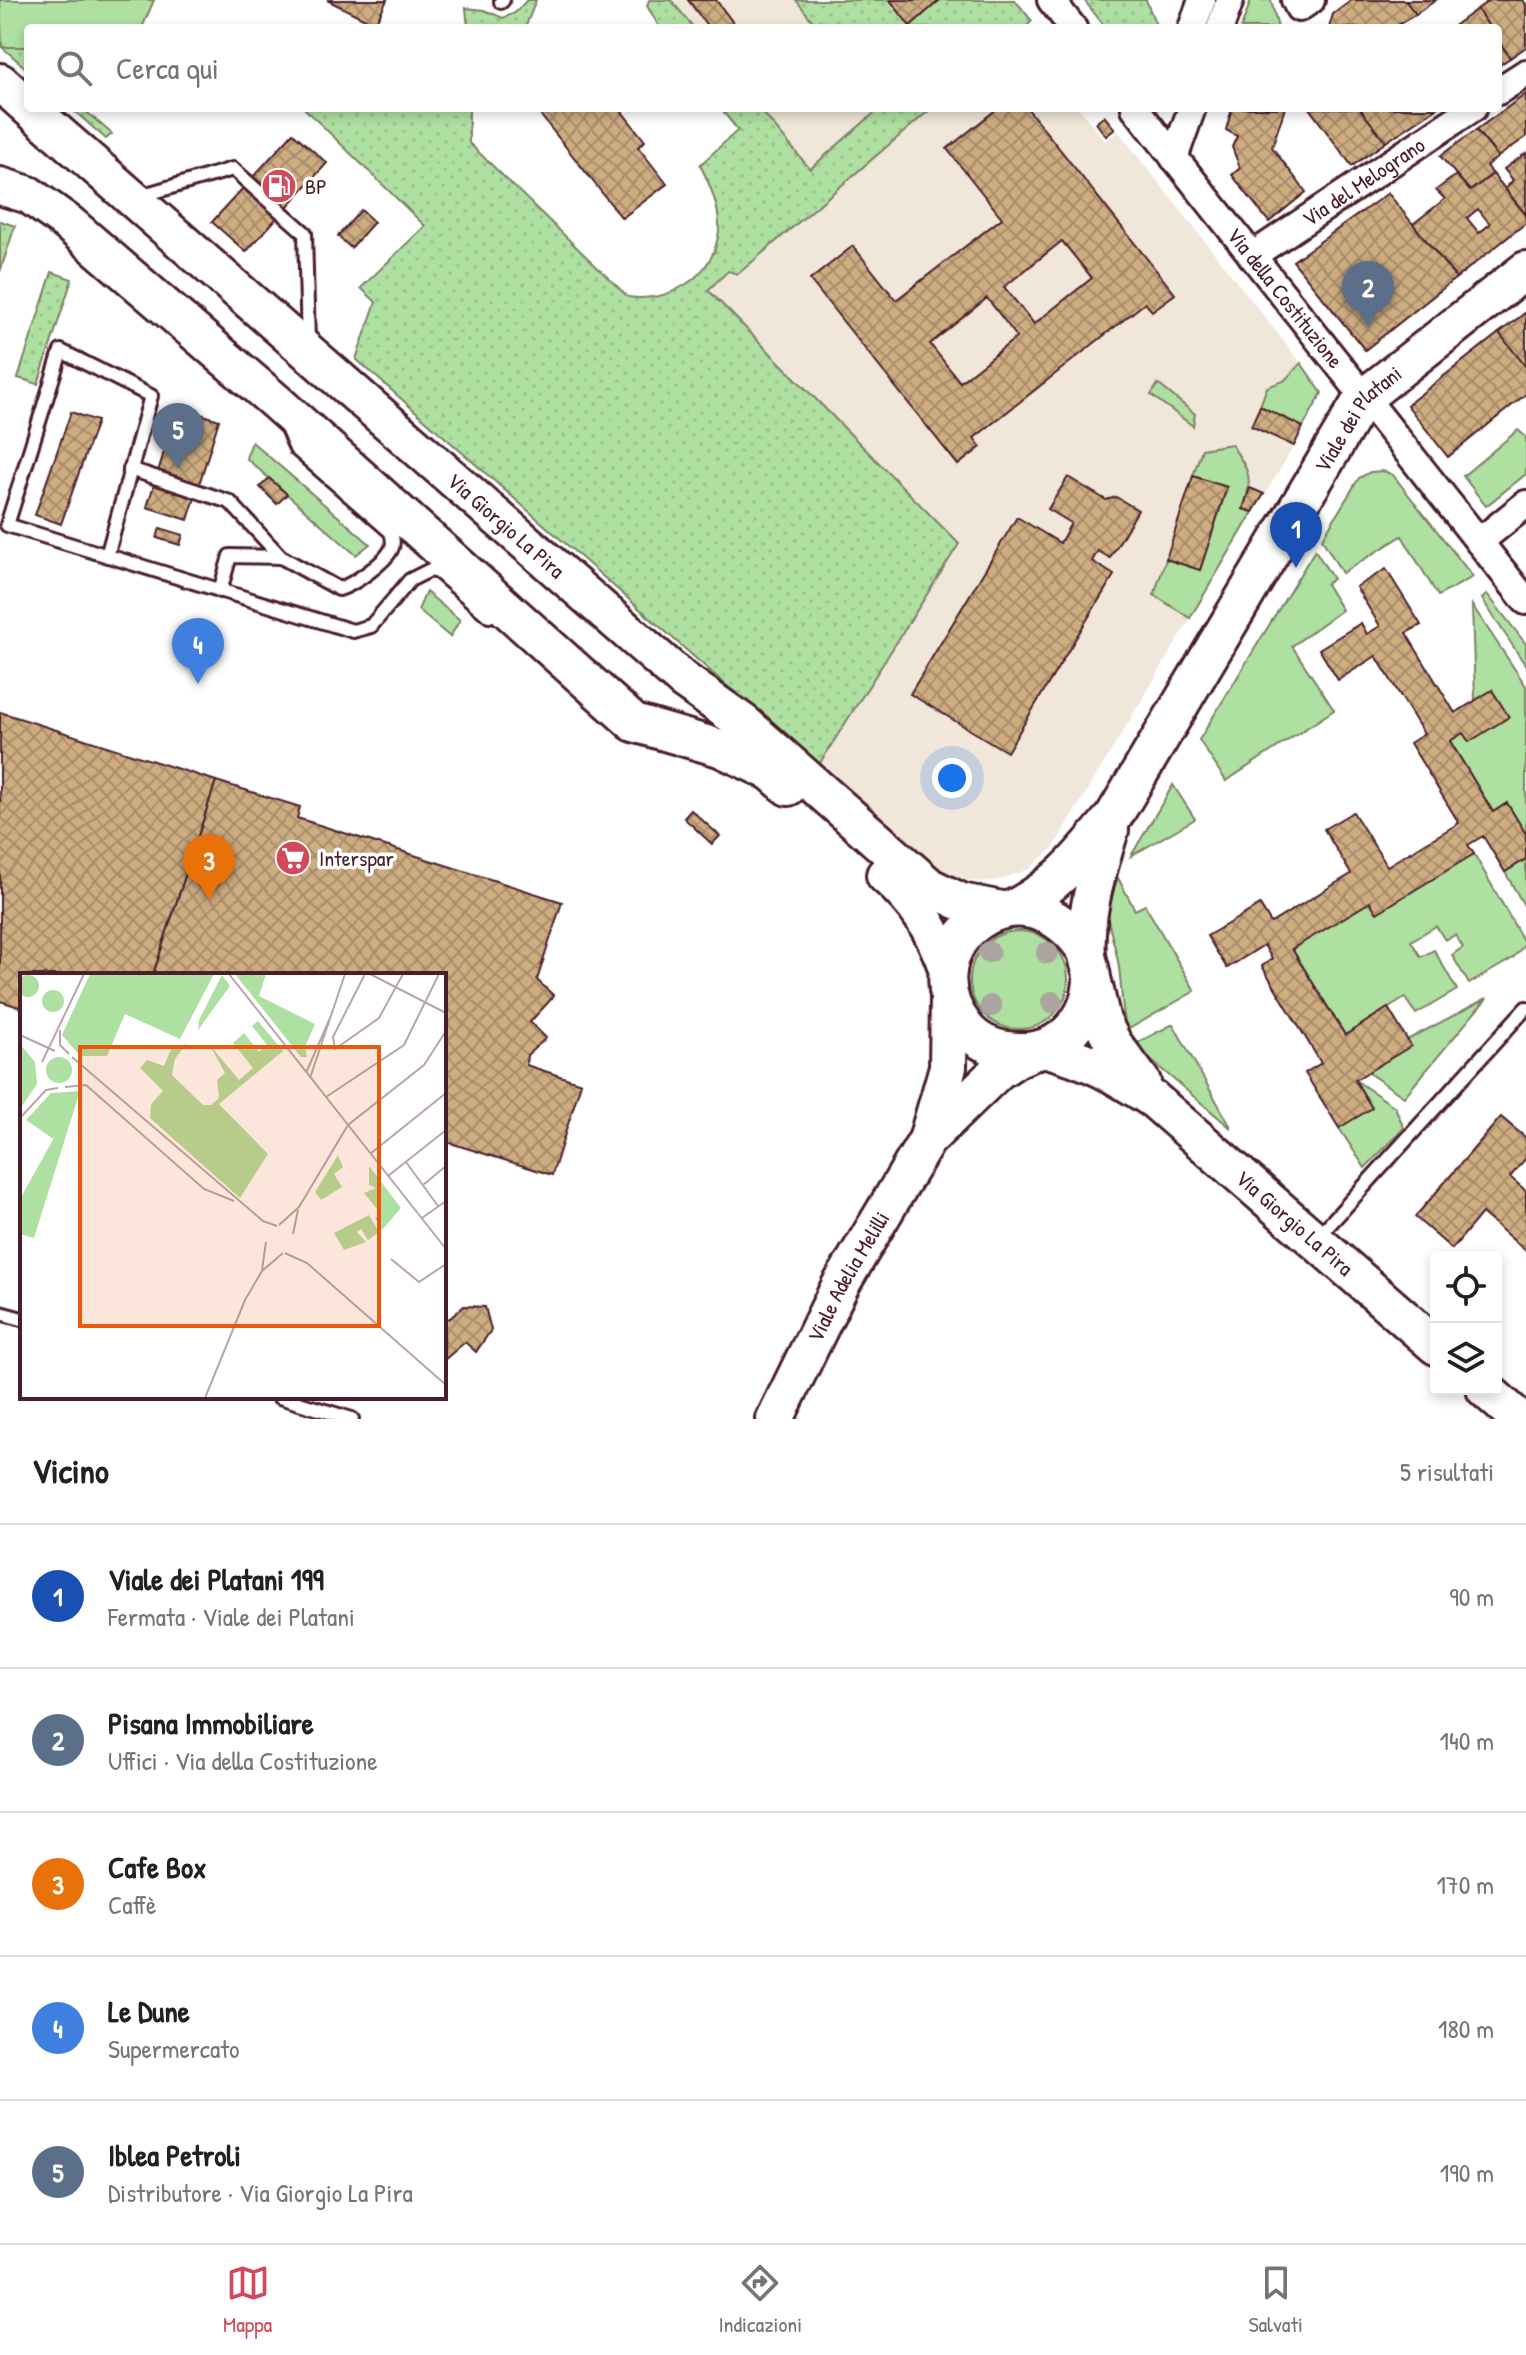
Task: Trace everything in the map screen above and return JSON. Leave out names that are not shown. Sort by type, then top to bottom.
[{"type":"main road","name":"Via Giorgio La Pira","points":[[0,82],[24,104]]},
{"type":"main road","name":"Via Giorgio La Pira","points":[[32,112],[683,680],[745,724],[930,887],[961,902],[1008,909]]},
{"type":"main road","points":[[0,186],[29,195],[68,223],[276,402],[634,723],[720,748],[771,772],[909,896],[936,937],[956,1015],[971,1034],[990,1046],[1012,1052],[1039,1050],[1073,1055],[1102,1067],[1154,1100]]},
{"type":"main road","name":"Viale dei Platani","points":[[1114,816],[1363,398],[1526,270]]},
{"type":"main road","points":[[927,1140],[948,1067],[948,982],[954,949],[966,932],[982,918],[1040,895],[1063,877],[1114,816]]},
{"type":"main road","points":[[927,1140],[998,1071],[1016,1059],[1060,1040],[1085,1012],[1091,994],[1089,964],[1093,886],[1114,816]]},
{"type":"main road","points":[[1008,909],[1037,910],[1058,919],[1075,934],[1089,964],[1102,1021],[1113,1043],[1154,1100]]},
{"type":"main road","name":"Via Giorgio La Pira","points":[[1154,1100],[1430,1341]]},
{"type":"main road","name":"Viale Adelia Melilli","points":[[775,1419],[840,1286],[927,1140]]},
{"type":"main road","points":[[1492,1395],[1519,1419]]},
{"type":"street","points":[[1051,0],[1070,24]]},
{"type":"street","points":[[1193,24],[1202,0]]},
{"type":"street","points":[[1221,24],[1230,0]]},
{"type":"street","points":[[1502,88],[1526,73]]},
{"type":"street","points":[[1174,158],[1191,112]]},
{"type":"street","name":"Via del Melograno","points":[[1252,256],[1467,112]]},
{"type":"street","name":"Via della Costituzione","points":[[1157,119],[1174,158],[1526,601]]},
{"type":"street","points":[[1479,542],[1526,504]]},
{"type":"lane","points":[[130,199],[233,169],[305,233],[309,353]]},
{"type":"lane","points":[[107,556],[151,396],[61,351],[7,525],[107,556],[220,591],[353,631],[371,626],[410,580],[430,570],[438,572],[493,621]]},
{"type":"lane","points":[[130,469],[230,502],[281,557],[339,589],[349,586],[385,559],[394,541],[391,532],[296,449],[276,402]]},
{"type":"lane","points":[[220,591],[230,556],[281,557]]},
{"type":"lane","points":[[551,668],[614,707]]},
{"type":"lane","points":[[1315,1240],[1526,1008]]},
{"type":"lane","points":[[0,1313],[20,1318]]},
{"type":"lane","points":[[286,1399],[352,1419]]},
{"type":"shaded area","points":[[671,0],[796,0],[815,24],[691,24]]},
{"type":"shaded area","points":[[762,112],[876,112],[810,169]]},
{"type":"shaded area","points":[[927,112],[1082,112],[1105,141],[1118,131],[1322,393],[1294,446],[1053,848],[1029,869],[1000,880],[983,882],[945,878],[818,766],[958,544],[707,290],[729,271],[738,274]]},
{"type":"green space","points":[[0,0],[154,0],[144,24],[24,24],[24,47],[2,47]]},
{"type":"green space","points":[[527,0],[536,0],[527,24],[468,24],[466,8],[484,10],[503,18],[515,13]]},
{"type":"green space","points":[[649,0],[671,0],[691,24],[658,24],[647,6]]},
{"type":"green space","points":[[796,0],[890,0],[908,24],[815,24]]},
{"type":"green space","points":[[940,0],[1015,0],[1032,21],[1029,24],[912,24]]},
{"type":"green space","points":[[1084,0],[1146,0],[1155,24],[1103,24]]},
{"type":"green space","points":[[1251,0],[1271,0],[1277,24],[1242,24]]},
{"type":"green space","points":[[2,47],[24,47],[24,66]]},
{"type":"green space","points":[[76,112],[87,112],[112,134],[106,139]]},
{"type":"green space","points":[[308,112],[469,112],[469,143],[628,297],[643,298],[672,292],[685,285],[697,276],[713,252],[719,219],[700,165],[738,130],[723,112],[762,112],[810,169],[875,112],[927,112],[738,274],[728,271],[708,290],[959,544],[818,766],[356,359],[376,302],[361,288],[425,226]]},
{"type":"green space","points":[[0,221],[15,226],[0,272]]},
{"type":"green space","points":[[52,272],[72,279],[38,384],[18,378]]},
{"type":"green space","points":[[1301,363],[1322,393],[1303,427],[1260,406],[1267,387],[1284,381]]},
{"type":"green space","points":[[1158,384],[1195,414],[1193,426],[1151,395]]},
{"type":"green space","points":[[1518,430],[1526,437],[1526,474],[1486,506],[1463,476]]},
{"type":"green space","points":[[252,442],[370,544],[356,555],[246,458]]},
{"type":"green space","points":[[1231,444],[1248,475],[1243,509],[1253,512],[1190,618],[1154,595],[1166,559],[1200,570],[1227,488],[1193,476],[1202,449]]},
{"type":"green space","points":[[1384,471],[1393,475],[1473,577],[1438,596],[1402,536],[1342,573],[1322,539],[1359,478],[1370,472]]},
{"type":"green space","points":[[1315,550],[1333,579],[1326,584],[1342,610],[1292,646],[1334,710],[1226,781],[1199,740]]},
{"type":"green space","points":[[426,592],[460,620],[450,637],[418,610]]},
{"type":"green space","points":[[1487,594],[1526,644],[1526,666],[1482,599]]},
{"type":"green space","points":[[1472,605],[1526,686],[1526,834],[1507,804],[1493,812],[1450,741],[1463,733],[1469,741],[1492,690],[1475,700]]},
{"type":"green space","points":[[1173,785],[1195,819],[1131,856]]},
{"type":"green space","points":[[1474,854],[1525,944],[1513,958],[1469,984],[1452,955],[1463,947],[1455,935],[1445,940],[1436,926],[1411,941],[1421,957],[1434,950],[1457,990],[1416,1014],[1405,998],[1345,1035],[1292,949],[1370,902]]},
{"type":"green space","points":[[1526,859],[1526,909],[1505,872]]},
{"type":"green space","points":[[1118,878],[1135,910],[1145,905],[1195,991],[1127,1030],[1108,914]]},
{"type":"green space","points":[[1019,931],[1038,935],[1053,946],[1064,961],[1068,980],[1064,999],[1053,1014],[1038,1025],[1019,1029],[1000,1025],[985,1014],[974,999],[970,980],[974,961],[985,946],[1000,935]]},
{"type":"green space","points":[[1487,998],[1404,1097],[1367,1072],[1410,1046],[1407,1040]]},
{"type":"green space","points":[[1173,1024],[1232,1129],[1133,1045]]},
{"type":"green space","points":[[1355,1080],[1395,1107],[1404,1128],[1365,1168],[1339,1128]]},
{"type":"building","points":[[327,0],[387,0],[375,24]]},
{"type":"building","points":[[688,0],[716,0],[734,24],[706,24]]},
{"type":"building","points":[[890,0],[940,0],[912,24],[908,24]]},
{"type":"building","points":[[1352,0],[1405,0],[1416,14],[1400,24],[1330,24],[1333,14]]},
{"type":"building","points":[[1405,0],[1436,0],[1416,14]]},
{"type":"building","points":[[1490,0],[1523,0],[1526,4],[1526,47],[1510,58],[1502,46],[1502,24],[1487,24],[1477,9]]},
{"type":"building","points":[[1477,9],[1487,24],[1456,24]]},
{"type":"building","points":[[1502,46],[1510,58],[1502,63]]},
{"type":"building","points":[[1526,94],[1526,137],[1498,157],[1476,130]]},
{"type":"building","points":[[538,112],[622,112],[645,141],[638,147],[667,184],[622,218]]},
{"type":"building","points":[[993,112],[1030,112],[1175,294],[1152,311],[1145,303],[974,438],[981,447],[958,465],[810,280],[853,246],[896,300],[1002,218],[947,149]],"holes":[[[1062,241],[1092,278],[1034,324],[1004,287]],[[987,298],[1017,337],[960,382],[930,344]]]},
{"type":"building","points":[[1231,112],[1284,112],[1272,147],[1306,192],[1269,222],[1232,175],[1240,168],[1232,147],[1237,136],[1226,130]]},
{"type":"building","points":[[1312,112],[1363,112],[1386,142],[1352,166]]},
{"type":"building","points":[[1363,112],[1431,112],[1386,142]]},
{"type":"building","points":[[1104,116],[1115,129],[1106,136],[1096,123]]},
{"type":"building","points":[[1476,130],[1498,157],[1486,166],[1493,174],[1470,191],[1440,156]]},
{"type":"building","points":[[293,133],[327,163],[246,252],[212,222]]},
{"type":"building","points":[[1526,153],[1526,215],[1505,189],[1513,180],[1504,169]]},
{"type":"building","points":[[1493,174],[1526,215],[1526,223],[1456,278],[1413,224],[1445,199],[1436,190],[1456,175],[1470,191]],"holes":[[[1478,209],[1490,224],[1479,233],[1467,218]]]},
{"type":"building","points":[[1388,193],[1456,278],[1365,350],[1293,261]]},
{"type":"building","points":[[361,210],[374,222],[351,248],[338,236]]},
{"type":"building","points":[[1526,312],[1526,367],[1499,333]]},
{"type":"building","points":[[1499,333],[1526,367],[1526,394],[1448,457],[1407,405]]},
{"type":"building","points":[[1260,406],[1303,427],[1294,446],[1251,426]]},
{"type":"building","points":[[178,407],[219,420],[188,520],[147,507]]},
{"type":"building","points":[[71,412],[97,421],[61,524],[35,515]]},
{"type":"building","points":[[1193,476],[1227,487],[1200,570],[1166,559]]},
{"type":"building","points":[[1068,477],[1106,500],[1116,497],[1138,510],[1110,558],[1098,551],[1092,561],[1114,575],[1007,752],[910,694],[1017,517],[1060,543],[1071,523],[1048,509]]},
{"type":"building","points":[[269,478],[287,494],[277,504],[260,487]]},
{"type":"building","points":[[1250,488],[1264,494],[1253,512],[1243,509]]},
{"type":"building","points":[[160,528],[183,535],[180,545],[157,538]]},
{"type":"building","points":[[1386,569],[1421,625],[1406,633],[1455,713],[1492,690],[1509,717],[1469,742],[1463,733],[1450,741],[1493,812],[1507,803],[1526,834],[1526,859],[1505,872],[1483,836],[1468,845],[1474,854],[1377,913],[1370,902],[1292,949],[1345,1035],[1388,1008],[1411,1046],[1355,1080],[1372,1108],[1339,1128],[1305,1073],[1321,1063],[1262,966],[1272,959],[1264,945],[1227,968],[1207,936],[1260,905],[1271,923],[1351,874],[1324,829],[1353,812],[1387,866],[1459,823],[1410,743],[1424,734],[1376,656],[1338,680],[1319,649],[1361,623],[1367,634],[1380,626],[1356,587]]},
{"type":"building","points":[[0,712],[216,781],[154,973],[20,973],[20,1007],[0,1001]]},
{"type":"building","points":[[216,781],[300,807],[297,818],[562,902],[537,980],[554,996],[530,1022],[546,1038],[527,1055],[526,1065],[581,1083],[552,1175],[446,1142],[446,973],[154,973]]},
{"type":"building","points":[[691,810],[720,836],[712,844],[684,818]]},
{"type":"building","points":[[1501,1117],[1526,1138],[1526,1158],[1510,1177],[1526,1191],[1526,1251],[1482,1213],[1452,1249],[1415,1217]]},
{"type":"building","points":[[464,1306],[485,1307],[491,1330],[476,1352],[465,1342],[446,1358],[446,1317],[449,1319]]},
{"type":"place","name":"BP","points":[[279,186]]},
{"type":"place","name":"Pisana Immobiliare","points":[[1368,327]]},
{"type":"place","name":"Iblea Petroli","points":[[178,469]]},
{"type":"place","name":"Viale dei Platani 199","points":[[1296,568]]},
{"type":"place","name":"Le Dune","points":[[198,684]]},
{"type":"place","name":"Interspar","points":[[293,858]]},
{"type":"place","name":"Cafe Box","points":[[209,900]]}]
